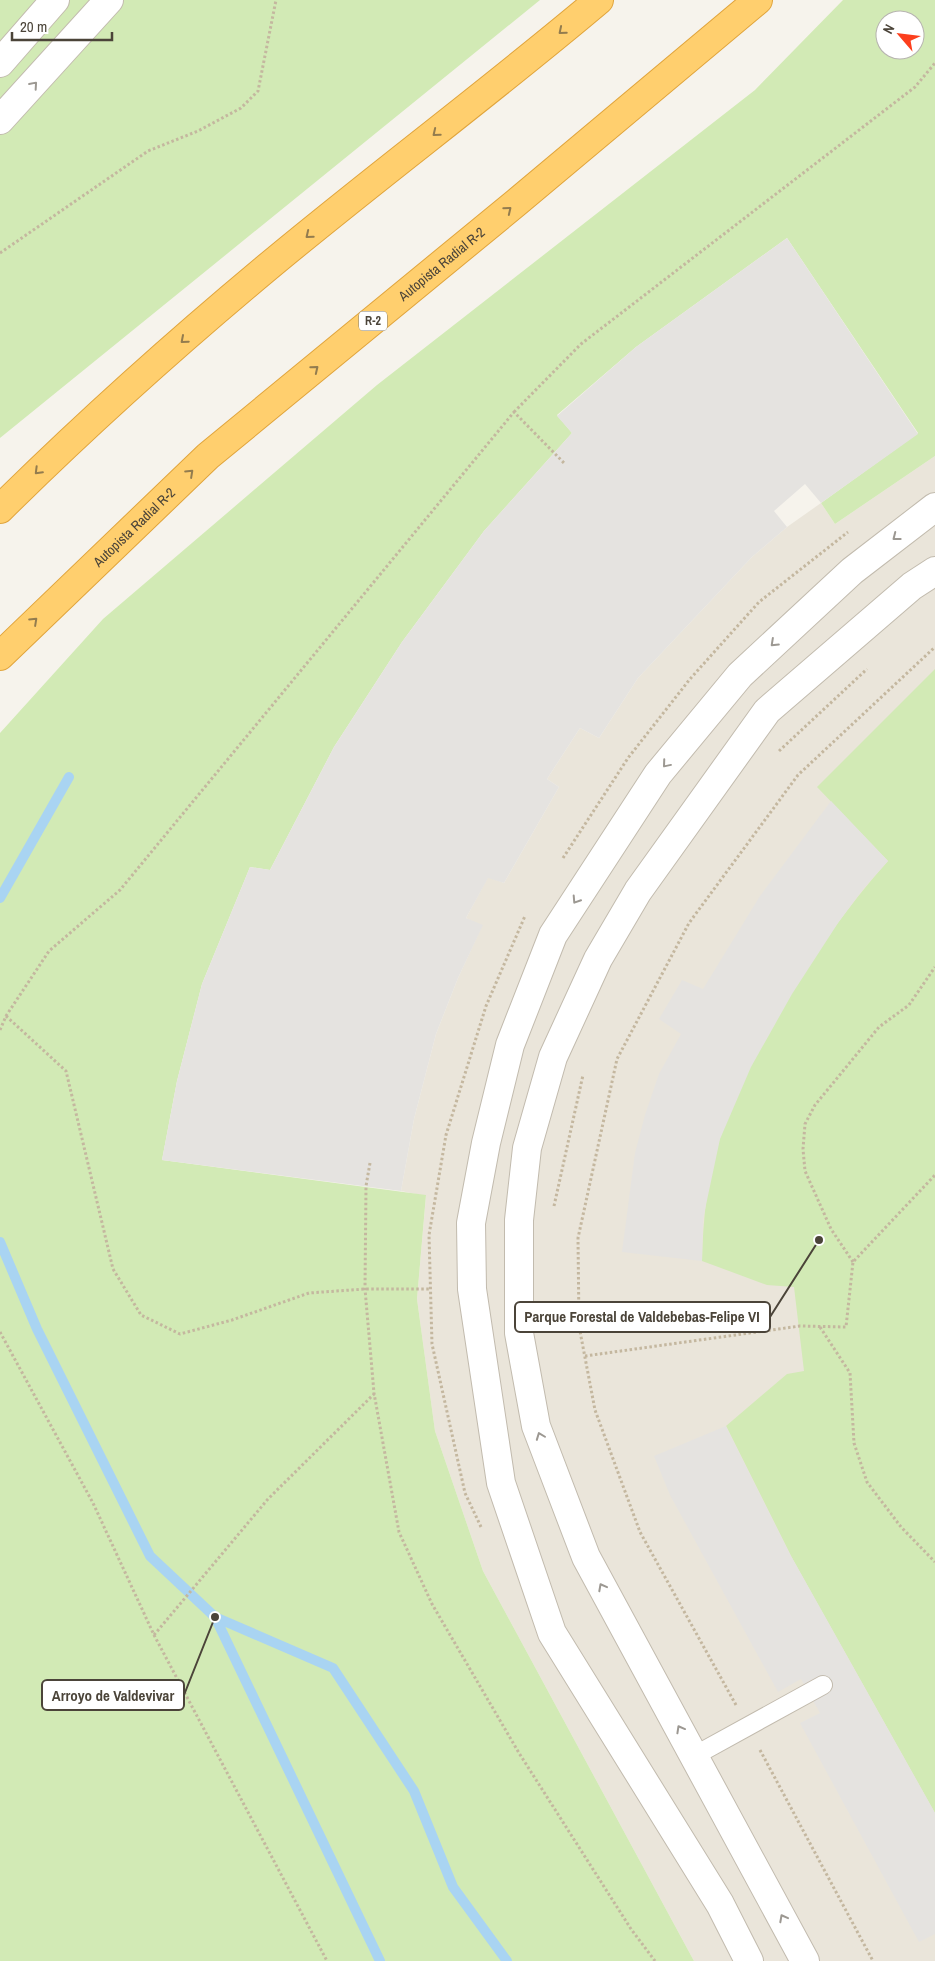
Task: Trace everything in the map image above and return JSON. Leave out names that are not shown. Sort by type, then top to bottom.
[{"type":"highway","points":[[0,509],[73,437],[264,270],[536,53],[599,0]]},
{"type":"highway","name":"Autopista Radial R-2","points":[[0,656],[208,456],[517,202],[758,0]]},
{"type":"street","points":[[0,63],[55,0]]},
{"type":"street","points":[[0,120],[108,0]]},
{"type":"street","points":[[749,1961],[720,1904],[552,1633],[501,1483],[472,1289],[471,1223],[486,1144],[510,1045],[558,927],[658,774],[740,675],[852,571],[935,507]]},
{"type":"street","points":[[805,1961],[586,1557],[536,1426],[519,1333],[519,1220],[527,1148],[553,1057],[598,959],[638,891],[767,711],[912,586],[935,571]]},
{"type":"lane","points":[[694,1756],[823,1685]]},
{"type":"path","points":[[0,253],[148,151],[198,131],[247,102],[258,92],[276,0]]},
{"type":"path","points":[[0,1030],[6,1016],[49,951],[120,890],[514,412],[581,344],[852,133],[915,87],[935,63]]},
{"type":"path","points":[[514,412],[565,464]]},
{"type":"path","points":[[559,864],[628,758],[690,680],[759,602],[853,528]]},
{"type":"path","points":[[873,1961],[640,1532],[595,1410],[579,1326],[578,1238],[617,1058],[689,923],[798,775],[935,647]]},
{"type":"path","points":[[775,755],[874,663]]},
{"type":"path","points":[[482,1529],[465,1493],[432,1344],[429,1235],[446,1135],[486,1006],[528,912]]},
{"type":"path","points":[[585,1356],[800,1326],[846,1327],[852,1262],[831,1228],[805,1170],[802,1149],[805,1124],[815,1105],[842,1071],[879,1027],[909,1005],[935,967]]},
{"type":"path","points":[[6,1016],[66,1071],[113,1269],[141,1315],[180,1334],[232,1320],[309,1293],[365,1289],[430,1289]]},
{"type":"path","points":[[554,1207],[584,1067]]},
{"type":"path","points":[[370,1163],[366,1186],[365,1289],[374,1393],[399,1532],[432,1604],[519,1753],[631,1929],[655,1961]]},
{"type":"path","points":[[852,1262],[935,1175]]},
{"type":"path","points":[[819,1326],[850,1373],[854,1443],[867,1482],[901,1527],[935,1562]]},
{"type":"path","points":[[0,1332],[93,1503],[154,1635],[327,1961]]},
{"type":"path","points":[[154,1635],[268,1499],[374,1393]]},
{"type":"shaded area","points":[[787,238],[918,434],[821,503],[805,484],[774,511],[787,527],[752,557],[638,678],[599,738],[580,728],[547,779],[559,787],[504,883],[488,878],[466,918],[483,925],[458,978],[436,1034],[414,1119],[401,1191],[162,1160],[177,1081],[202,984],[250,867],[270,870],[334,747],[402,642],[484,531],[572,433],[557,416],[636,347]]},
{"type":"shaded area","points":[[935,456],[935,1961],[694,1961],[483,1571],[435,1431],[417,1299],[426,1196],[401,1191],[414,1119],[436,1034],[458,978],[482,926],[466,918],[488,877],[504,883],[559,787],[547,779],[580,728],[599,738],[638,678],[752,557],[787,527],[821,503],[835,524]]},
{"type":"shaded area","points":[[831,801],[888,861],[863,889],[838,923],[792,994],[751,1067],[720,1139],[703,1219],[702,1261],[622,1252],[635,1153],[645,1115],[659,1074],[681,1034],[659,1019],[682,980],[703,989],[760,896]]},
{"type":"shaded area","points":[[726,1426],[791,1556],[935,1813],[935,1934],[919,1942],[800,1723],[820,1713],[801,1679],[778,1692],[670,1495],[654,1456]]},
{"type":"green space","points":[[0,0],[540,0],[0,438]]},
{"type":"green space","points":[[843,0],[935,0],[935,456],[835,524],[821,503],[918,433],[787,238],[636,347],[557,415],[572,433],[484,531],[402,642],[334,747],[270,870],[250,867],[202,984],[177,1081],[162,1160],[426,1195],[417,1299],[435,1431],[483,1571],[694,1961],[0,1961],[0,733],[103,619],[377,385],[755,90]]},
{"type":"green space","points":[[935,669],[935,1813],[791,1556],[726,1426],[787,1374],[804,1371],[794,1287],[767,1285],[702,1261],[706,1199],[712,1168],[720,1138],[751,1065],[791,992],[814,957],[838,923],[888,861],[817,787]]},
{"type":"waterway","points":[[0,898],[69,777]]},
{"type":"waterway","points":[[0,1242],[37,1329],[150,1556],[215,1617],[380,1961]]},
{"type":"waterway","points":[[215,1617],[333,1668],[414,1791],[453,1887],[507,1961]]},
{"type":"place","name":"Parque Forestal de Valdebebas-Felipe VI","points":[[819,1240]]},
{"type":"place","name":"Arroyo de Valdevivar","points":[[215,1617]]}]
